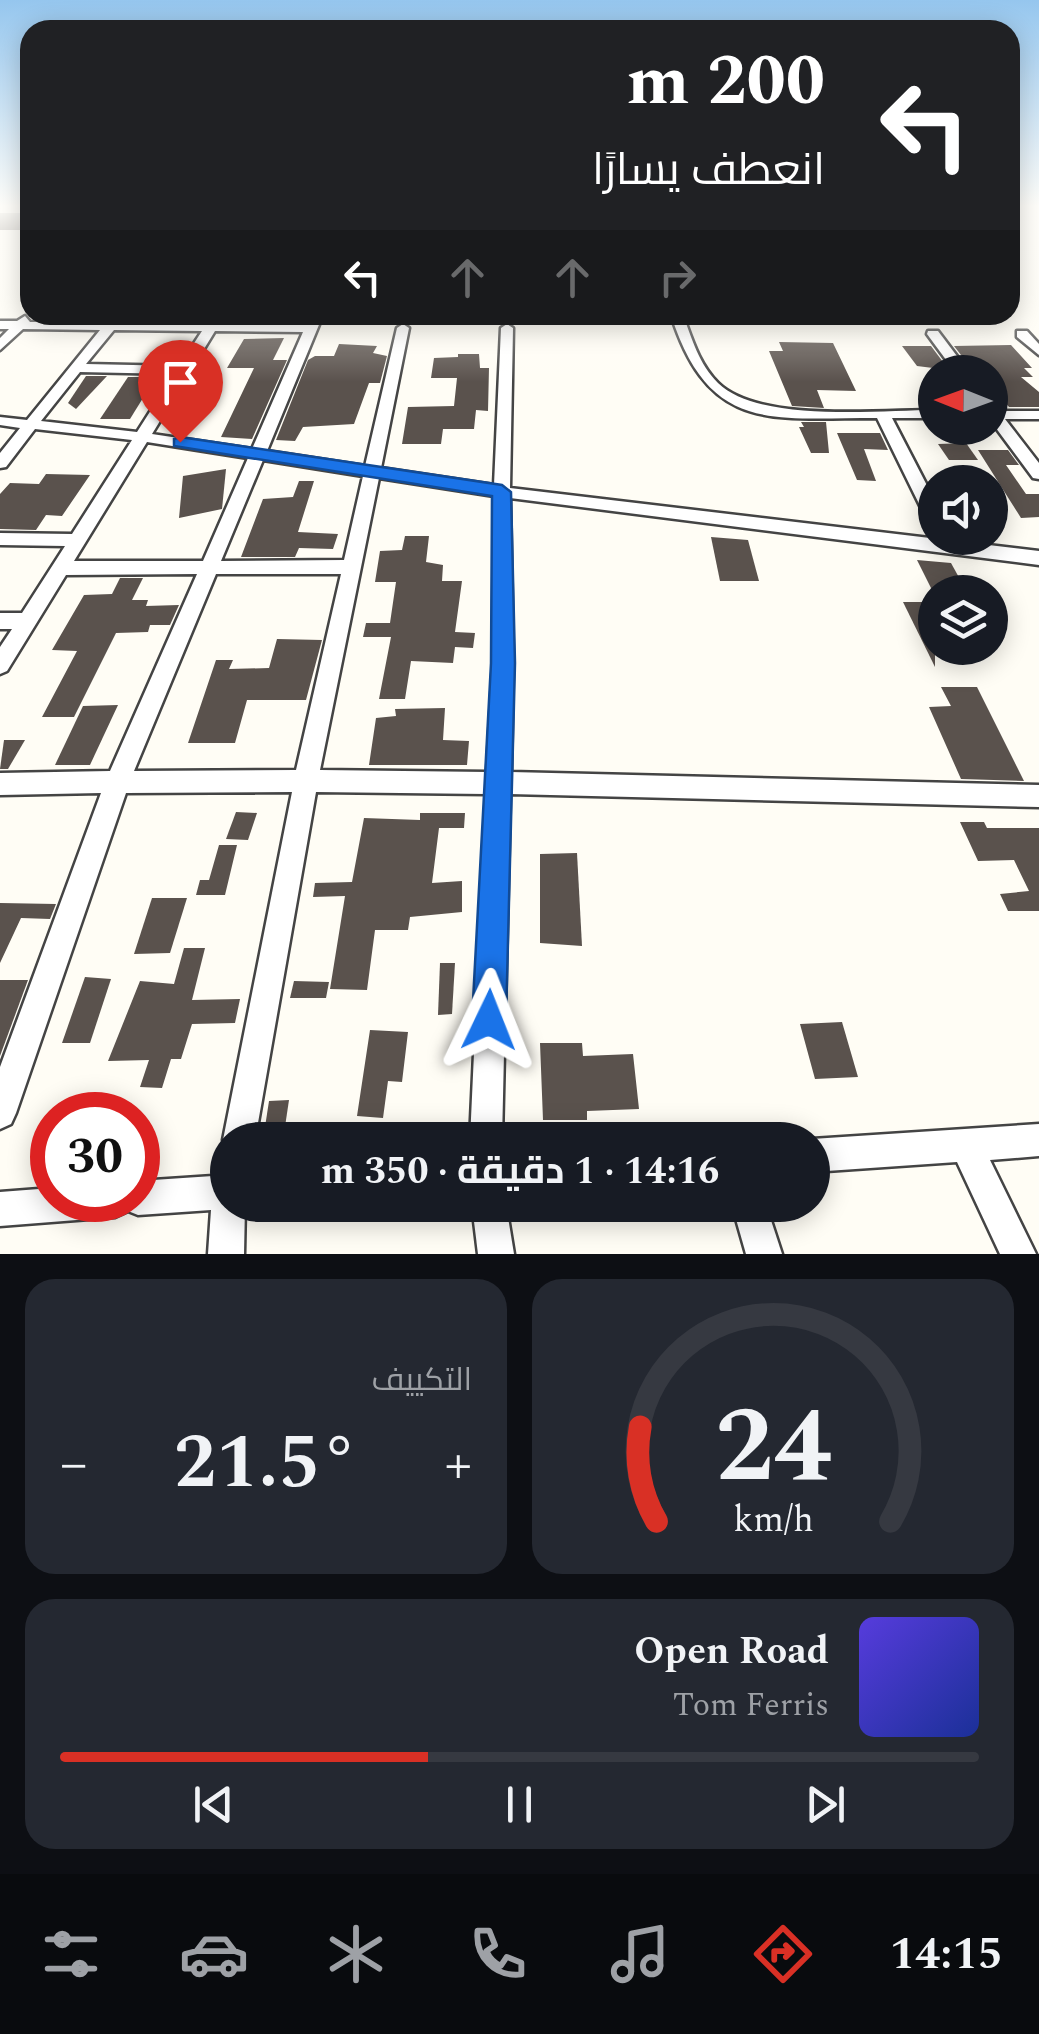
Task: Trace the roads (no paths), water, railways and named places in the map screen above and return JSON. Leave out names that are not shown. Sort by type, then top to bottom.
[{"type":"street","points":[[0,346],[20,325]]},
{"type":"street","points":[[96,325],[131,325]]},
{"type":"street","points":[[0,665],[212,325]]},
{"type":"street","points":[[0,1113],[44,979],[118,782],[313,325]]},
{"type":"street","points":[[679,325],[686,348],[709,382],[739,404],[773,414],[918,414]]},
{"type":"street","points":[[0,463],[110,326]]},
{"type":"street","points":[[241,1122],[306,779],[403,328]]},
{"type":"street","points":[[486,1122],[503,663],[502,492],[507,328]]},
{"type":"street","points":[[933,334],[949,355]]},
{"type":"street","points":[[1022,334],[1039,351]]},
{"type":"street","points":[[77,368],[184,370]]},
{"type":"street","points":[[882,414],[918,485]]},
{"type":"street","points":[[1008,414],[1039,415]]},
{"type":"street","points":[[0,421],[142,437],[502,492],[918,539]]},
{"type":"street","points":[[1008,435],[1039,474]]},
{"type":"street","points":[[0,538],[80,540]]},
{"type":"street","points":[[1008,553],[1039,558]]},
{"type":"street","points":[[62,568],[351,567]]},
{"type":"street","points":[[0,621],[28,621]]},
{"type":"street","points":[[0,784],[496,780],[1039,796]]},
{"type":"street","points":[[830,1155],[1039,1140]]},
{"type":"street","points":[[965,1144],[1018,1254]]},
{"type":"street","points":[[160,1197],[210,1193]]},
{"type":"street","points":[[0,1210],[30,1207]]},
{"type":"street","points":[[226,1254],[227,1222]]},
{"type":"street","points":[[491,1222],[496,1254]]},
{"type":"street","points":[[754,1222],[764,1254]]}]
